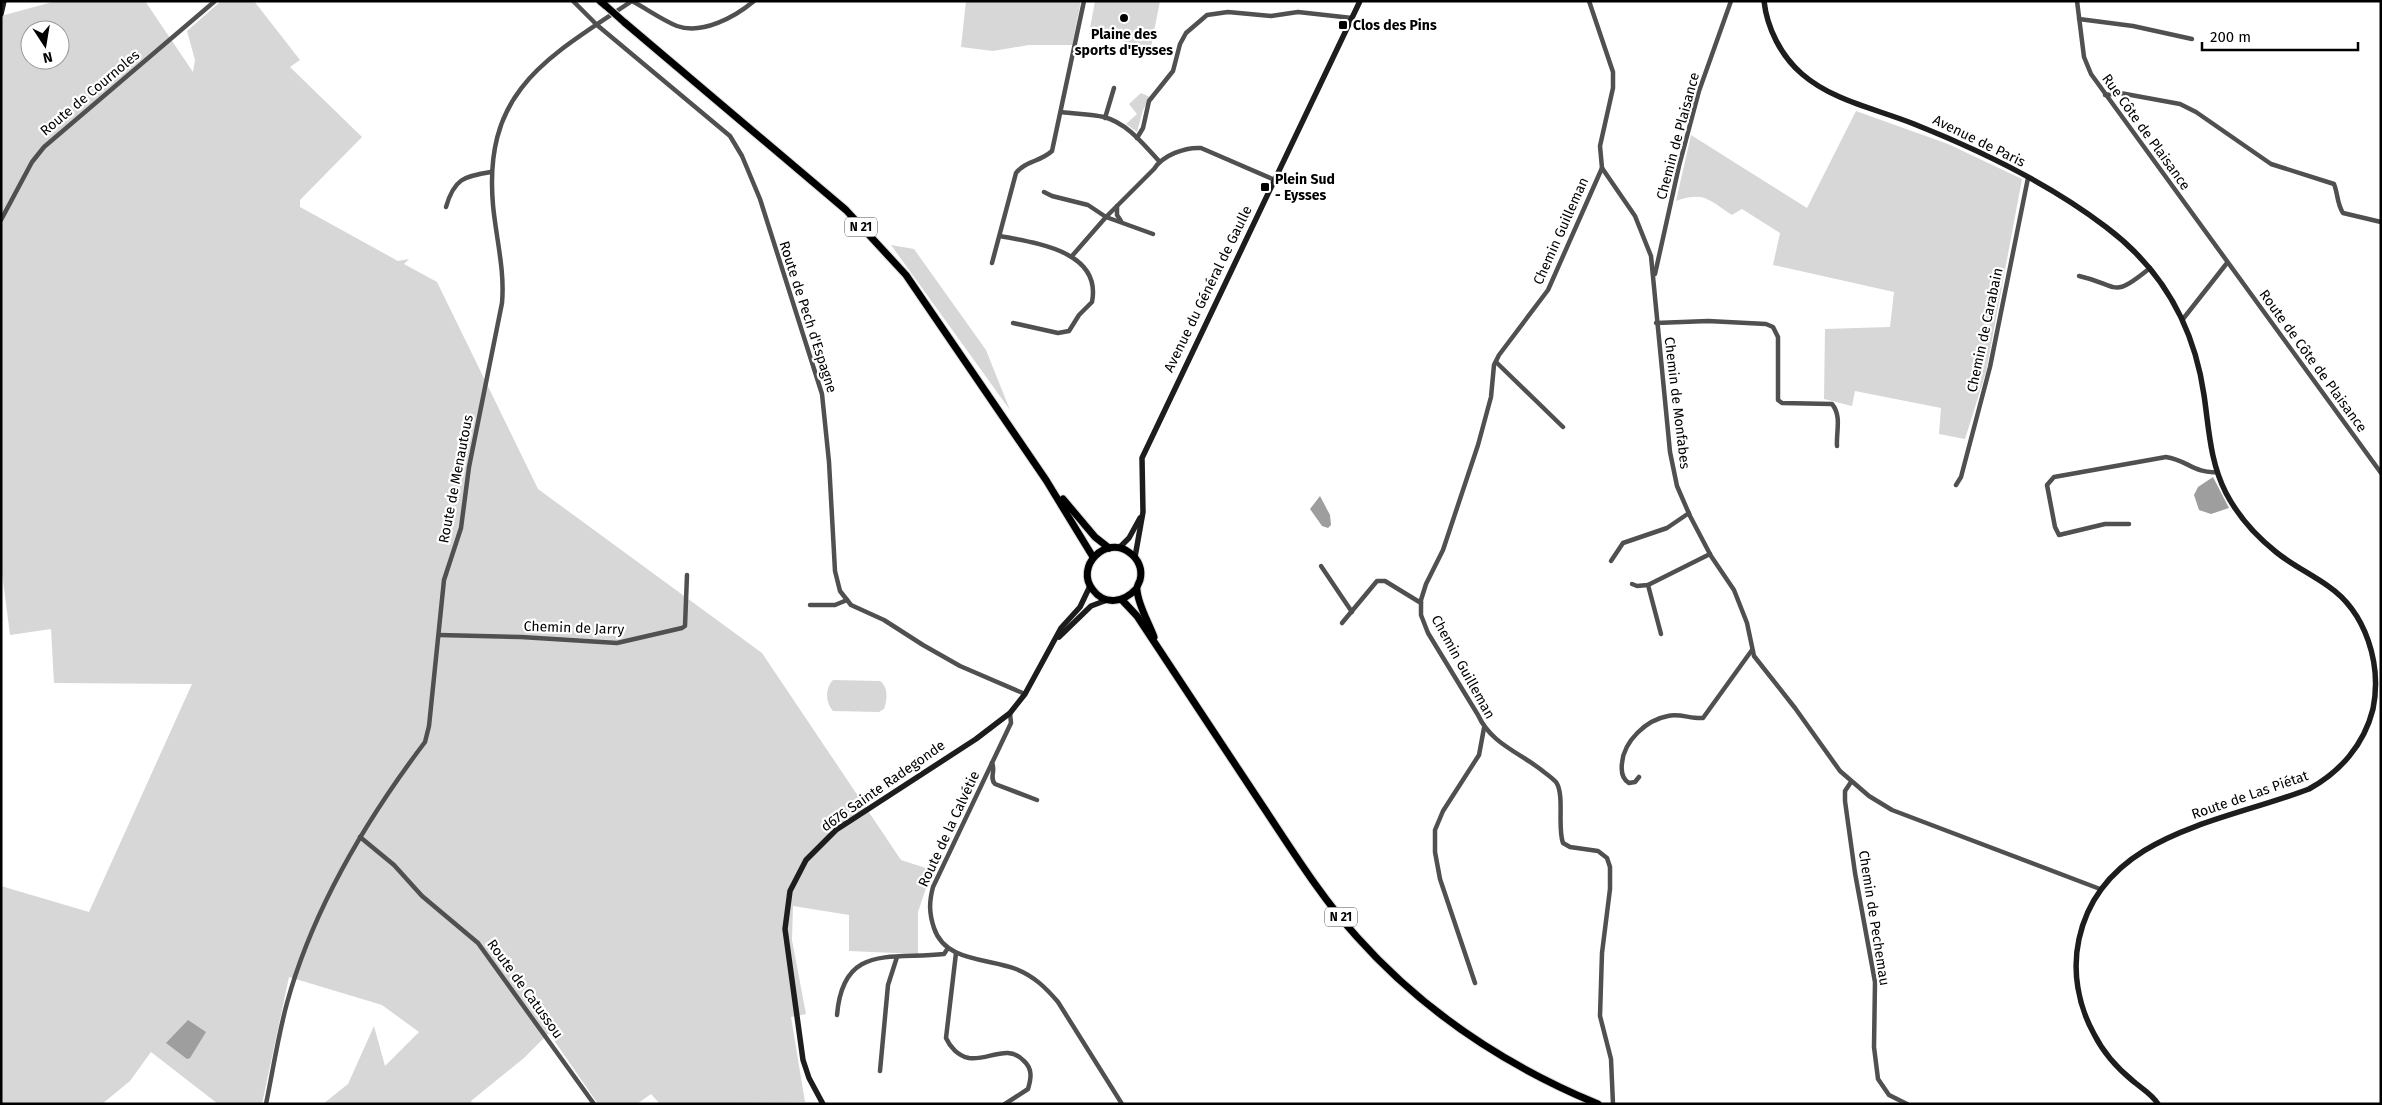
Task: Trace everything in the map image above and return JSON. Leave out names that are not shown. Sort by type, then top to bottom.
[{"type":"main road","points":[[1,14],[4,1]]},
{"type":"main road","name":"Avenue du Général de Gaulle","points":[[1135,557],[1143,512],[1142,458],[1360,1]]},
{"type":"main road","name":"Avenue de Paris","points":[[1764,1],[1769,24],[1777,42],[1802,74],[1841,98],[1913,123],[1970,148],[2028,178],[2105,226],[2124,241],[2150,268],[2172,298],[2183,319]]},
{"type":"main road","name":"N 21","points":[[603,4],[846,210],[906,275],[1046,480],[1093,557]]},
{"type":"main road","name":"Route de Las Piétat","points":[[2156,1104],[2149,1094],[2118,1068],[2106,1053],[2094,1035],[2079,995],[2076,971],[2077,949],[2082,928],[2100,889],[2125,862],[2156,844],[2185,831],[2291,796],[2326,780],[2339,769],[2352,753],[2370,720],[2377,685],[2373,650],[2356,616],[2344,600],[2330,587],[2284,558],[2264,542],[2236,509],[2217,472],[2208,436],[2202,378],[2183,319]]},
{"type":"main road","name":"N 21","points":[[1046,480],[1095,537],[1109,548]]},
{"type":"main road","points":[[1119,548],[1128,538],[1143,512]]},
{"type":"main road","points":[[1051,646],[1091,606],[1107,600],[1122,600],[1136,589],[1141,573],[1135,557],[1119,548],[1109,548],[1093,557],[1087,571],[1090,586],[1100,597],[1107,600]]},
{"type":"main road","points":[[1051,646],[1061,628],[1080,607],[1090,586]]},
{"type":"main road","name":"N 21","points":[[1136,589],[1160,650]]},
{"type":"main road","name":"N 21","points":[[1122,600],[1137,616],[1294,853],[1356,936],[1380,961],[1448,1020],[1485,1046],[1523,1069],[1598,1104]]},
{"type":"main road","name":"d676 Sainte Radegonde","points":[[823,1104],[809,1078],[803,1060],[784,929],[790,891],[806,860],[836,830],[976,739],[1010,713],[1025,694],[1051,646]]},
{"type":"street","name":"Route de Cournoles","points":[[1,220],[28,169],[44,147],[215,1]]},
{"type":"street","points":[[573,1],[597,25]]},
{"type":"street","points":[[632,1],[678,26],[693,28],[708,26],[722,20],[754,1]]},
{"type":"street","name":"Route de Menautous","points":[[266,1104],[287,1004],[300,963],[325,902],[360,837],[425,742],[429,726],[444,580],[461,528],[468,467],[502,303],[504,284],[493,206],[491,172],[493,150],[501,121],[515,96],[534,73],[562,48],[632,1]]},
{"type":"street","points":[[992,263],[1016,173],[1024,165],[1039,161],[1052,151],[1084,1]]},
{"type":"street","points":[[1589,1],[1613,72],[1613,88],[1600,146],[1602,168]]},
{"type":"street","name":"Chemin de Plaisance","points":[[1654,278],[1679,166],[1699,91],[1731,1]]},
{"type":"street","name":"Rue Côte de Plaisance","points":[[2077,1],[2084,57],[2091,74],[2228,263]]},
{"type":"street","points":[[1137,138],[1143,128],[1149,102],[1173,71],[1180,44],[1186,33],[1208,15],[1228,12],[1272,16],[1298,12],[1352,18]]},
{"type":"street","points":[[2079,19],[2133,26],[2192,39]]},
{"type":"street","name":"Route de Pech d'Espagne","points":[[597,25],[730,136],[742,156],[760,199],[822,394],[828,453],[835,571],[840,591],[848,600]]},
{"type":"street","points":[[1105,118],[1114,88]]},
{"type":"street","points":[[2105,95],[2120,93],[2180,104],[2196,112],[2271,164],[2334,184],[2338,194],[2338,205],[2343,213],[2381,222]]},
{"type":"street","points":[[1061,112],[1105,118],[1123,127],[1137,138],[1159,161]]},
{"type":"street","points":[[1072,256],[1106,217],[1154,169],[1159,161],[1181,151],[1201,148],[1275,180]]},
{"type":"street","name":"Chemin de Monfabes","points":[[1602,168],[1635,216],[1651,256],[1670,452],[1677,486],[1710,554],[1734,590],[1747,624],[1752,650]]},
{"type":"street","name":"Chemin Guilleman","points":[[1602,168],[1548,290],[1496,362],[1485,421],[1443,550],[1426,584],[1421,603],[1421,615],[1428,633],[1460,683],[1484,728],[1492,736],[1556,782],[1560,792],[1560,835],[1563,843],[1570,847],[1598,851],[1607,858],[1610,867],[1610,889],[1602,953],[1600,1008],[1604,1038],[1610,1059],[1613,1104]]},
{"type":"street","points":[[446,207],[459,181],[471,175],[491,172]]},
{"type":"street","name":"Chemin de Carabain","points":[[1956,485],[1961,477],[1990,367],[2028,178]]},
{"type":"street","points":[[1044,192],[1052,196],[1088,205],[1106,217],[1153,234]]},
{"type":"street","points":[[1117,206],[1117,215],[1122,222]]},
{"type":"street","points":[[1000,236],[1037,243],[1072,256],[1091,277],[1094,294],[1090,305],[1079,315],[1069,331],[1058,333],[1013,323]]},
{"type":"street","points":[[2183,319],[2228,263]]},
{"type":"street","name":"Route de Côte de Plaisance","points":[[2228,263],[2381,473]]},
{"type":"street","points":[[2078,276],[2119,288],[2129,286],[2150,268]]},
{"type":"street","points":[[1656,322],[1766,324],[1773,327],[1778,336],[1778,400],[1782,403],[1832,404],[1838,419],[1837,446]]},
{"type":"street","points":[[1496,362],[1563,427]]},
{"type":"street","points":[[2129,524],[2105,524],[2059,535],[2055,527],[2048,485],[2050,480],[2054,477],[2166,457],[2176,458],[2205,473],[2217,472]]},
{"type":"street","points":[[1611,561],[1624,543],[1667,528],[1689,514]]},
{"type":"street","points":[[1632,584],[1637,586],[1648,585],[1710,554]]},
{"type":"street","points":[[1321,566],[1352,612]]},
{"type":"street","name":"Chemin de Jarry","points":[[439,635],[629,642],[685,626],[687,575]]},
{"type":"street","points":[[1342,623],[1377,581],[1385,581],[1421,603]]},
{"type":"street","points":[[1648,585],[1661,634]]},
{"type":"street","points":[[810,605],[834,605],[848,600],[851,604],[884,620],[960,666],[1025,694]]},
{"type":"street","points":[[1752,650],[1762,668],[1795,708],[1840,771],[1851,782],[1892,810],[2100,889]]},
{"type":"street","points":[[1639,777],[1635,782],[1629,783],[1624,779],[1622,773],[1623,755],[1630,740],[1647,727],[1669,715],[1703,718],[1752,650]]},
{"type":"street","name":"Route de la Calvétie","points":[[1010,713],[1011,723],[933,887],[929,902],[931,920],[936,936],[956,953],[1017,969],[1032,977],[1045,988],[1058,1002],[1122,1104]]},
{"type":"street","points":[[1475,983],[1440,878],[1435,852],[1435,830],[1443,811],[1479,754],[1484,728]]},
{"type":"street","points":[[992,763],[994,767],[992,778],[995,784],[1037,800]]},
{"type":"street","name":"Chemin de Pechemau","points":[[1851,782],[1845,791],[1845,801],[1855,873],[1874,982],[1874,1047],[1878,1079],[1889,1096],[1908,1104]]},
{"type":"street","name":"Route de Catussou","points":[[360,837],[394,865],[432,906],[478,943],[594,1104]]},
{"type":"street","points":[[837,1015],[843,988],[853,969],[869,960],[944,954],[948,948]]},
{"type":"street","points":[[956,953],[946,1038],[949,1045],[960,1055],[970,1058],[1006,1052],[1019,1056],[1031,1070],[1028,1089],[1004,1104]]},
{"type":"street","points":[[880,1071],[888,985],[897,957]]},
{"type":"shaded area","points":[[56,1],[145,1],[193,72],[195,60],[187,31],[221,1],[254,1],[300,60],[290,67],[362,137],[300,200],[300,207],[398,261],[409,259],[404,264],[437,282],[538,489],[762,653],[901,860],[932,870],[918,912],[918,954],[849,951],[849,915],[793,906],[792,940],[806,1014],[791,1017],[805,1102],[660,1104],[651,1094],[637,1104],[598,1104],[549,1033],[524,1058],[471,1101],[472,1104],[323,1104],[348,1084],[374,1026],[385,1066],[419,1032],[382,1005],[289,977],[262,1104],[218,1104],[151,1052],[130,1081],[102,1104],[1,1104],[1,886],[89,912],[192,684],[54,683],[51,629],[10,635],[1,565],[1,16]]},
{"type":"shaded area","points":[[966,1],[1081,1],[1072,45],[1029,45],[993,51],[961,47]]},
{"type":"shaded area","name":"Plaine des sports d'Eysses","points":[[1095,1],[1160,1],[1151,47],[1089,34]]},
{"type":"shaded area","points":[[1141,93],[1150,97],[1143,110],[1137,132],[1126,124],[1137,114],[1129,104]]},
{"type":"shaded area","points":[[1856,111],[1948,144],[2022,179],[1986,372],[1965,439],[1939,434],[1941,408],[1855,391],[1852,406],[1824,399],[1825,329],[1890,327],[1894,292],[1773,265],[1780,233],[1742,209],[1732,215],[1712,201],[1700,197],[1676,201],[1691,135],[1807,208]]},
{"type":"shaded area","points":[[891,245],[914,249],[986,350],[1010,410]]},
{"type":"shaded area","points":[[2213,477],[2229,508],[2211,514],[2199,510],[2194,495],[2198,487]]},
{"type":"shaded area","points":[[1320,496],[1330,515],[1331,525],[1328,528],[1322,526],[1310,509]]},
{"type":"shaded area","points":[[833,680],[880,681],[886,691],[884,709],[879,712],[833,711],[827,699],[827,691]]},
{"type":"shaded area","points":[[188,1020],[206,1032],[190,1058],[187,1059],[166,1043]]},
{"type":"place","name":"Plaine des sports d'Eysses","points":[[1124,18]]},
{"type":"place","name":"Clos des Pins","points":[[1343,25]]},
{"type":"place","name":"Plein Sud - Eysses","points":[[1265,187]]}]
